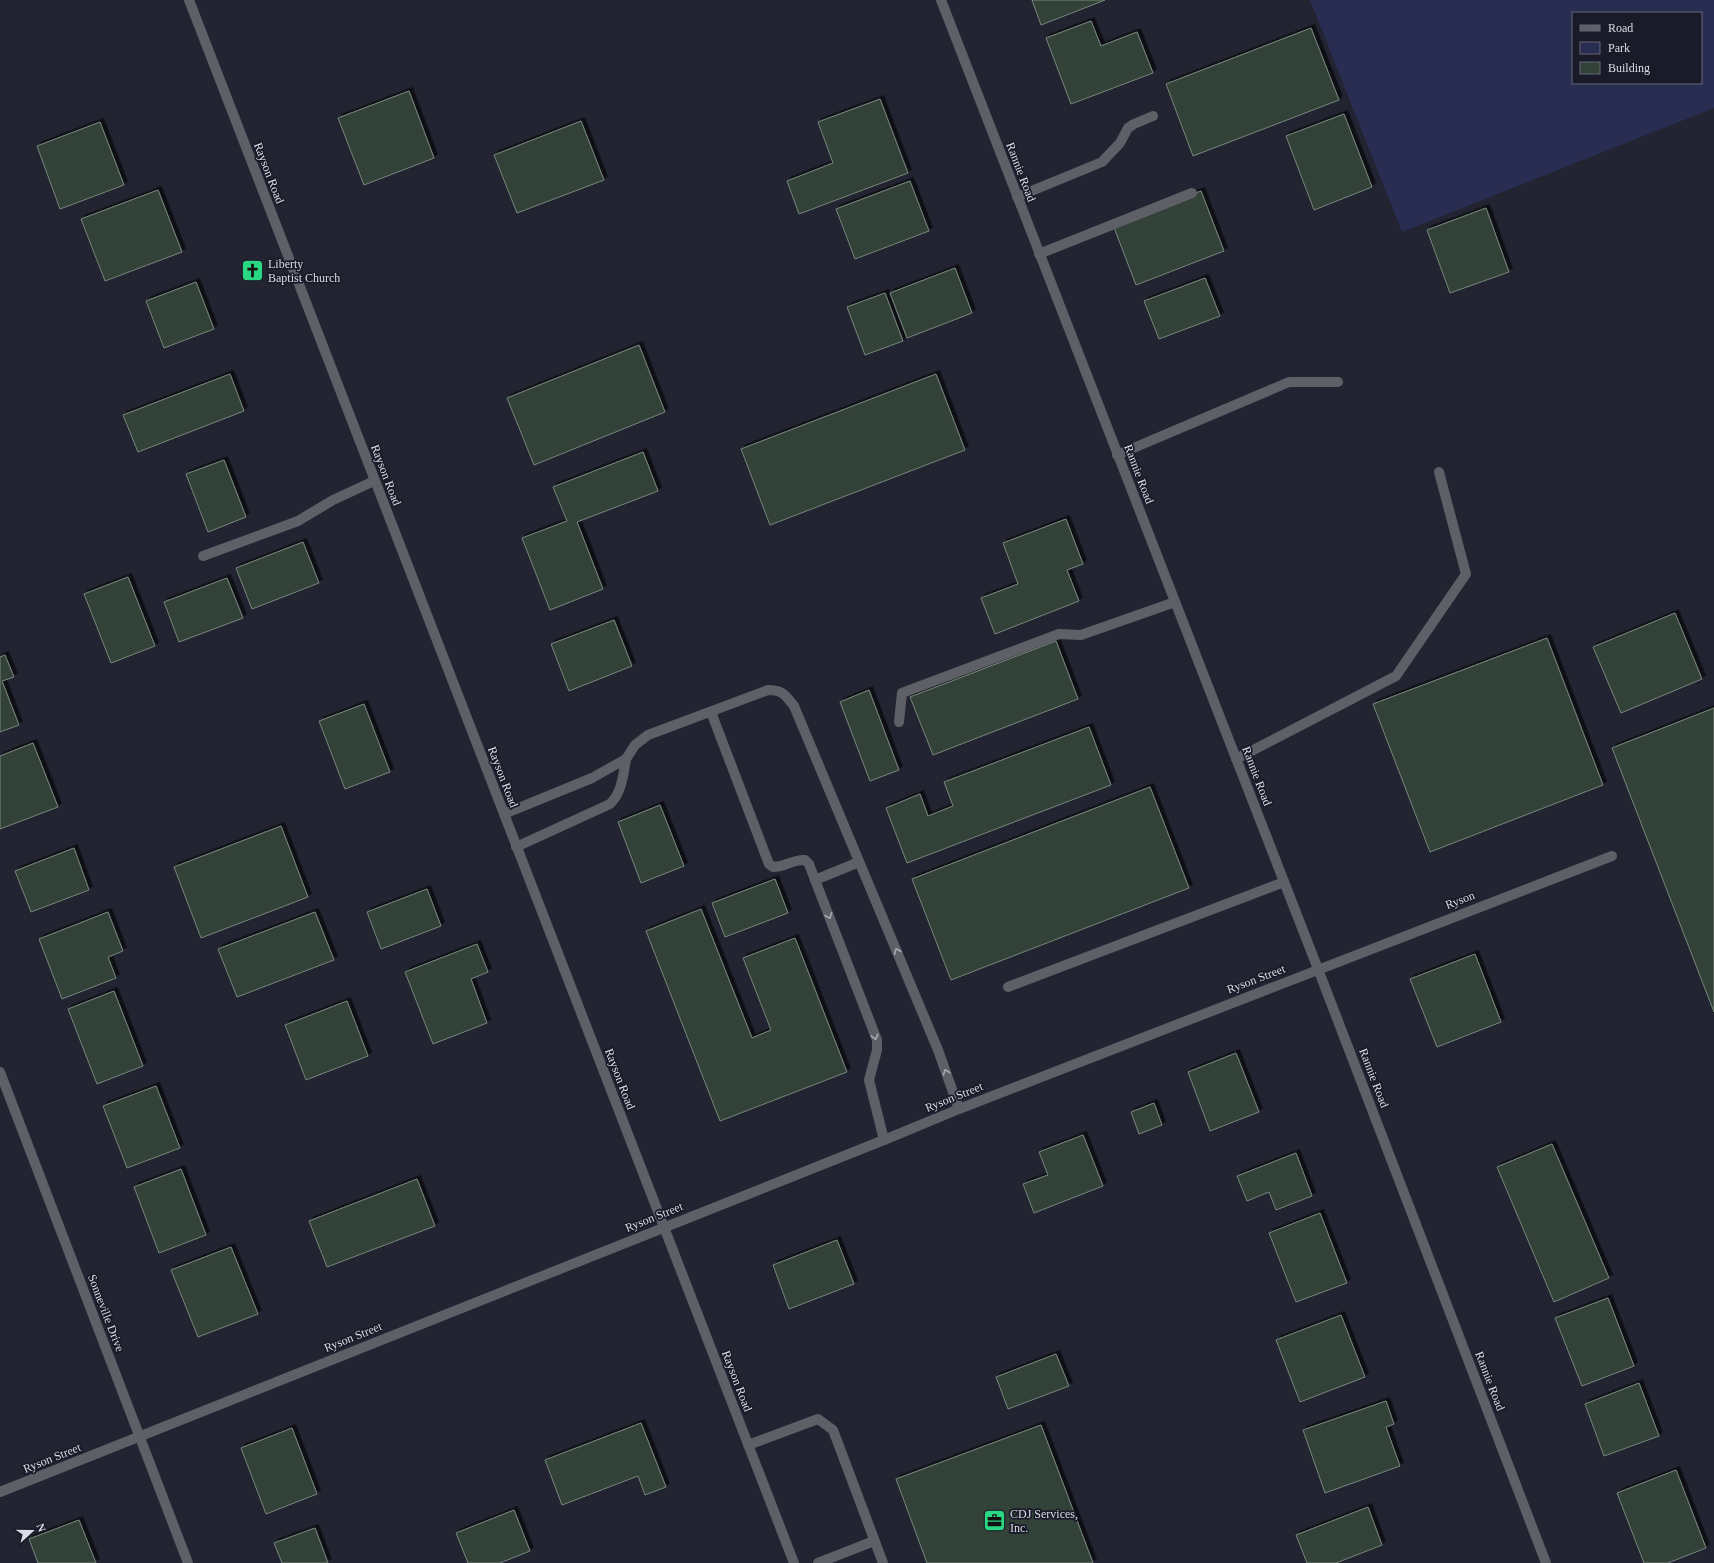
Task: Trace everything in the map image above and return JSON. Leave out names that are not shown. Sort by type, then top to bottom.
[{"type":"street","name":"Rayson Road","points":[[188,0],[794,1563]]},
{"type":"street","name":"Rannie Road","points":[[941,0],[1318,969],[1546,1563]]},
{"type":"street","points":[[1017,197],[1102,162],[1120,143],[1128,128],[1154,116]]},
{"type":"street","points":[[1039,254],[1192,193]]},
{"type":"street","points":[[1117,455],[1289,382],[1338,382]]},
{"type":"street","points":[[1236,759],[1396,676],[1466,574],[1439,472]]},
{"type":"street","points":[[203,556],[298,521],[333,500],[374,480]]},
{"type":"street","points":[[899,722],[902,693],[1059,634],[1081,635],[1174,602]]},
{"type":"street","points":[[516,847],[610,804],[616,798],[620,789],[626,759],[635,745],[648,735],[768,690],[778,690],[786,696],[794,706],[938,1050],[959,1109]]},
{"type":"street","points":[[711,712],[769,864],[773,868],[780,867],[798,859],[804,860],[809,864],[877,1040],[877,1050],[869,1080],[884,1140]]},
{"type":"street","points":[[504,814],[592,778],[626,759]]},
{"type":"street","name":"Ryson","points":[[1318,969],[1612,856]]},
{"type":"street","points":[[815,880],[859,862]]},
{"type":"street","points":[[1008,987],[1284,882]]},
{"type":"street","name":"Ryson Street","points":[[0,1492],[959,1109],[1318,969]]},
{"type":"street","name":"Sonneville Drive","points":[[0,1072],[188,1563]]},
{"type":"street","points":[[748,1445],[818,1419],[833,1430],[883,1563]]},
{"type":"street","points":[[818,1563],[874,1541]]},
{"type":"green space","points":[[1310,0],[1714,0],[1714,108],[1402,232]]},
{"type":"building","points":[[1032,0],[1105,0],[1041,25]]},
{"type":"building","points":[[1091,21],[1101,46],[1137,32],[1153,73],[1071,104],[1046,38]]},
{"type":"building","points":[[1311,28],[1339,100],[1193,156],[1166,84]]},
{"type":"building","points":[[409,91],[434,158],[364,185],[338,118]]},
{"type":"building","points":[[880,99],[908,173],[799,214],[787,181],[833,163],[818,122]]},
{"type":"building","points":[[1344,114],[1372,187],[1314,210],[1286,136]]},
{"type":"building","points":[[581,121],[604,180],[517,213],[494,155]]},
{"type":"building","points":[[100,122],[124,185],[60,209],[37,146]]},
{"type":"building","points":[[910,181],[929,231],[855,259],[836,209]]},
{"type":"building","points":[[158,190],[182,252],[105,281],[81,219]]},
{"type":"building","points":[[1201,191],[1224,251],[1136,285],[1113,225]]},
{"type":"building","points":[[1486,208],[1509,272],[1450,293],[1427,230]]},
{"type":"building","points":[[955,268],[972,313],[907,338],[890,293]]},
{"type":"building","points":[[1205,278],[1220,316],[1159,339],[1144,301]]},
{"type":"building","points":[[196,282],[214,329],[164,348],[146,301]]},
{"type":"building","points":[[885,293],[903,341],[865,355],[847,307]]},
{"type":"building","points":[[639,345],[665,412],[534,465],[507,398]]},
{"type":"building","points":[[230,374],[244,411],[138,452],[123,415]]},
{"type":"building","points":[[936,374],[965,450],[770,525],[741,449]]},
{"type":"building","points":[[643,452],[658,491],[577,522],[603,589],[550,610],[522,538],[567,521],[553,487]]},
{"type":"building","points":[[224,460],[246,517],[208,532],[186,474]]},
{"type":"building","points":[[1066,519],[1083,564],[1067,570],[1079,601],[995,634],[981,598],[1018,584],[1003,543]]},
{"type":"building","points":[[303,542],[319,583],[252,609],[236,568]]},
{"type":"building","points":[[128,577],[155,646],[111,663],[84,594]]},
{"type":"building","points":[[227,578],[243,618],[179,642],[164,602]]},
{"type":"building","points":[[1675,613],[1702,679],[1621,713],[1593,647]]},
{"type":"building","points":[[614,620],[632,666],[569,691],[551,644]]},
{"type":"building","points":[[1547,638],[1603,785],[1430,852],[1373,704]]},
{"type":"building","points":[[1056,641],[1078,699],[933,755],[910,697]]},
{"type":"building","points":[[5,655],[14,677],[2,681],[19,725],[0,732],[0,657]]},
{"type":"building","points":[[869,690],[899,770],[870,781],[840,702]]},
{"type":"building","points":[[364,704],[390,772],[345,789],[319,721]]},
{"type":"building","points":[[1714,708],[1714,1012],[1612,748]]},
{"type":"building","points":[[1089,727],[1111,785],[907,863],[886,808],[920,794],[928,816],[953,806],[944,782]]},
{"type":"building","points":[[33,743],[58,807],[0,829],[0,756]]},
{"type":"building","points":[[1150,787],[1189,888],[951,980],[912,879]]},
{"type":"building","points":[[660,805],[684,866],[641,883],[618,822]]},
{"type":"building","points":[[281,826],[308,897],[201,938],[174,867]]},
{"type":"building","points":[[74,848],[89,890],[31,912],[15,871]]},
{"type":"building","points":[[775,879],[788,913],[725,937],[712,903]]},
{"type":"building","points":[[427,889],[441,926],[381,949],[367,912]]},
{"type":"building","points":[[701,909],[752,1038],[771,1030],[743,958],[795,938],[847,1072],[720,1121],[646,931]]},
{"type":"building","points":[[108,912],[123,951],[108,957],[116,978],[62,999],[39,939]]},
{"type":"building","points":[[315,912],[334,960],[237,997],[218,949]]},
{"type":"building","points":[[477,944],[488,972],[471,979],[487,1023],[433,1044],[405,972]]},
{"type":"building","points":[[1475,954],[1501,1022],[1437,1047],[1410,979]]},
{"type":"building","points":[[114,991],[143,1066],[97,1084],[68,1009]]},
{"type":"building","points":[[347,1001],[368,1056],[306,1080],[285,1025]]},
{"type":"building","points":[[1236,1053],[1259,1112],[1210,1131],[1188,1072]]},
{"type":"building","points":[[156,1086],[180,1148],[127,1168],[103,1106]]},
{"type":"building","points":[[1154,1103],[1162,1125],[1139,1134],[1131,1112]]},
{"type":"building","points":[[1083,1135],[1103,1186],[1034,1213],[1023,1184],[1048,1175],[1039,1152]]},
{"type":"building","points":[[1552,1144],[1609,1278],[1554,1302],[1497,1167]]},
{"type":"building","points":[[1296,1153],[1312,1196],[1276,1210],[1269,1192],[1247,1201],[1237,1176]]},
{"type":"building","points":[[181,1169],[206,1235],[159,1253],[134,1187]]},
{"type":"building","points":[[417,1179],[435,1226],[327,1267],[309,1221]]},
{"type":"building","points":[[1320,1213],[1347,1283],[1296,1302],[1269,1233]]},
{"type":"building","points":[[837,1240],[854,1284],[789,1309],[773,1265]]},
{"type":"building","points":[[231,1247],[258,1314],[198,1337],[171,1270]]},
{"type":"building","points":[[1608,1298],[1634,1366],[1582,1386],[1555,1318]]},
{"type":"building","points":[[1341,1315],[1365,1377],[1300,1402],[1276,1340]]},
{"type":"building","points":[[1056,1354],[1069,1386],[1008,1409],[996,1377]]},
{"type":"building","points":[[1639,1383],[1659,1436],[1604,1456],[1585,1404]]},
{"type":"building","points":[[1386,1401],[1394,1424],[1386,1427],[1400,1466],[1325,1493],[1303,1430]]},
{"type":"building","points":[[641,1423],[666,1487],[645,1495],[638,1476],[562,1505],[545,1460]]},
{"type":"building","name":"CDJ Services, Inc.","points":[[1041,1425],[1093,1563],[927,1563],[896,1479]]},
{"type":"building","points":[[292,1428],[317,1494],[266,1514],[241,1448]]},
{"type":"building","points":[[1676,1470],[1706,1548],[1668,1563],[1644,1563],[1617,1493]]},
{"type":"building","points":[[1368,1507],[1382,1545],[1336,1563],[1307,1563],[1296,1535]]},
{"type":"building","points":[[514,1510],[530,1551],[500,1563],[468,1563],[456,1533]]},
{"type":"building","points":[[79,1520],[96,1563],[38,1563],[29,1539]]},
{"type":"building","points":[[315,1528],[328,1563],[282,1563],[274,1543]]},
{"type":"place","name":"Liberty Baptist Church","points":[[252,271]]},
{"type":"place","name":"CDJ Services, Inc.","points":[[995,1521]]}]
